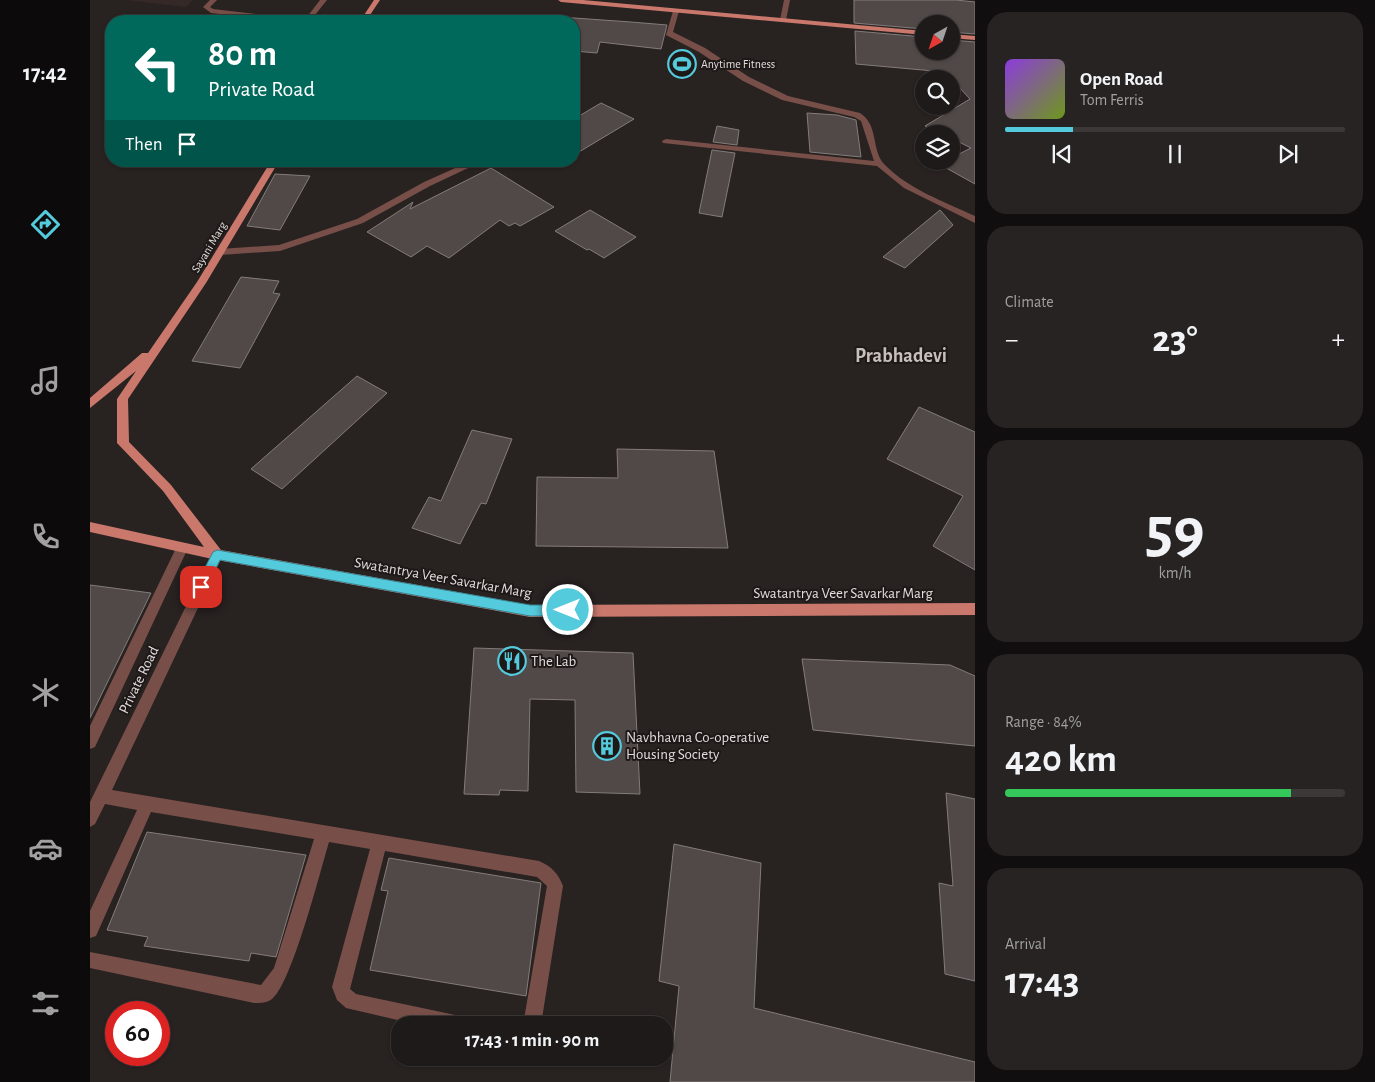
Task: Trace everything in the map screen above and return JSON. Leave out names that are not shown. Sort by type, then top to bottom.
[{"type":"main road","points":[[367,15],[377,0]]},
{"type":"main road","points":[[561,0],[676,12],[915,32]]},
{"type":"main road","points":[[960,37],[975,38]]},
{"type":"main road","name":"Sayani Marg","points":[[161,344],[271,167]]},
{"type":"main road","points":[[90,404],[161,344]]},
{"type":"main road","points":[[161,344],[122,399],[122,442],[167,488],[217,555]]},
{"type":"main road","name":"Swatantrya Veer Savarkar Marg","points":[[90,527],[217,555],[530,611],[975,609]]},
{"type":"street","points":[[214,0],[206,7],[207,10],[249,15]]},
{"type":"street","points":[[312,15],[324,0]]},
{"type":"street","points":[[783,20],[787,0]]},
{"type":"street","points":[[676,12],[669,33],[702,50],[746,79],[785,98],[847,112],[866,120],[879,164]]},
{"type":"street","points":[[666,141],[879,164],[907,186],[975,220]]},
{"type":"street","points":[[220,252],[280,248],[360,221],[427,184],[465,167]]},
{"type":"street","points":[[90,742],[182,548]]},
{"type":"street","name":"Private Road","points":[[90,818],[217,555]]},
{"type":"street","points":[[101,796],[539,869],[553,878],[555,886],[533,1016]]},
{"type":"street","points":[[90,930],[148,804]]},
{"type":"street","points":[[90,960],[254,994],[264,994],[274,986],[281,971],[324,833]]},
{"type":"street","points":[[380,842],[340,987],[343,994],[352,1002],[418,1016]]},
{"type":"shaded area","points":[[125,0],[193,0],[186,7]]},
{"type":"building","points":[[854,0],[956,0],[975,2],[975,34],[960,33],[960,15],[915,15],[915,28],[854,23]]},
{"type":"building","points":[[580,18],[667,25],[661,49],[600,42],[597,53],[580,52]]},
{"type":"building","points":[[855,31],[915,36],[915,60],[960,60],[960,41],[975,42],[975,184],[950,170],[960,170],[960,154],[971,148],[960,142],[960,125],[927,125],[943,115],[960,115],[960,105],[970,99],[960,88],[960,70],[923,70],[856,64]]},
{"type":"building","points":[[601,103],[634,119],[580,151],[580,115]]},
{"type":"building","points":[[807,113],[837,115],[856,120],[861,157],[810,152]]},
{"type":"building","points":[[717,126],[739,130],[737,145],[713,142]]},
{"type":"building","points":[[712,150],[735,153],[722,217],[699,213]]},
{"type":"building","points":[[491,168],[554,207],[520,226],[515,223],[509,226],[500,220],[449,258],[427,246],[411,257],[367,232],[413,202],[410,209]]},
{"type":"building","points":[[275,174],[310,176],[280,230],[247,226]]},
{"type":"building","points":[[590,210],[636,237],[604,258],[555,231]]},
{"type":"building","points":[[940,210],[953,225],[905,268],[883,257]]},
{"type":"building","points":[[241,277],[279,281],[273,293],[280,294],[240,368],[192,361]]},
{"type":"building","points":[[357,376],[387,393],[282,489],[251,469]]},
{"type":"building","points":[[919,407],[975,432],[975,570],[933,546],[963,496],[887,459]]},
{"type":"building","points":[[472,430],[512,439],[486,504],[481,503],[460,544],[412,528],[429,497],[441,501]]},
{"type":"building","points":[[617,449],[714,451],[728,548],[536,546],[537,477],[618,478]]},
{"type":"building","points":[[90,585],[151,593],[90,718]]},
{"type":"building","name":"Navbhavna Co-operative Housing Society","points":[[474,648],[633,653],[640,794],[576,792],[575,700],[530,699],[528,791],[500,790],[499,795],[464,794]]},
{"type":"building","points":[[802,659],[950,665],[975,676],[975,746],[813,730]]},
{"type":"building","points":[[946,793],[975,799],[975,981],[945,974],[939,883],[953,886]]},
{"type":"building","points":[[147,832],[306,855],[276,957],[251,953],[249,961],[144,946],[148,937],[107,930]]},
{"type":"building","points":[[674,844],[761,863],[754,1008],[975,1062],[975,1082],[670,1082],[679,986],[659,981]]},
{"type":"building","points":[[389,858],[541,883],[526,996],[370,970],[388,891],[381,890]]},
{"type":"place","name":"Anytime Fitness","points":[[682,64]]},
{"type":"place","name":"The Lab","points":[[512,661]]},
{"type":"place","name":"Navbhavna Co-operative Housing Society","points":[[607,746]]},
{"type":"district","name":"Prabhadevi","points":[[901,356]]},
{"type":"route","points":[[201,587],[217,555],[530,611],[568,610]]}]
